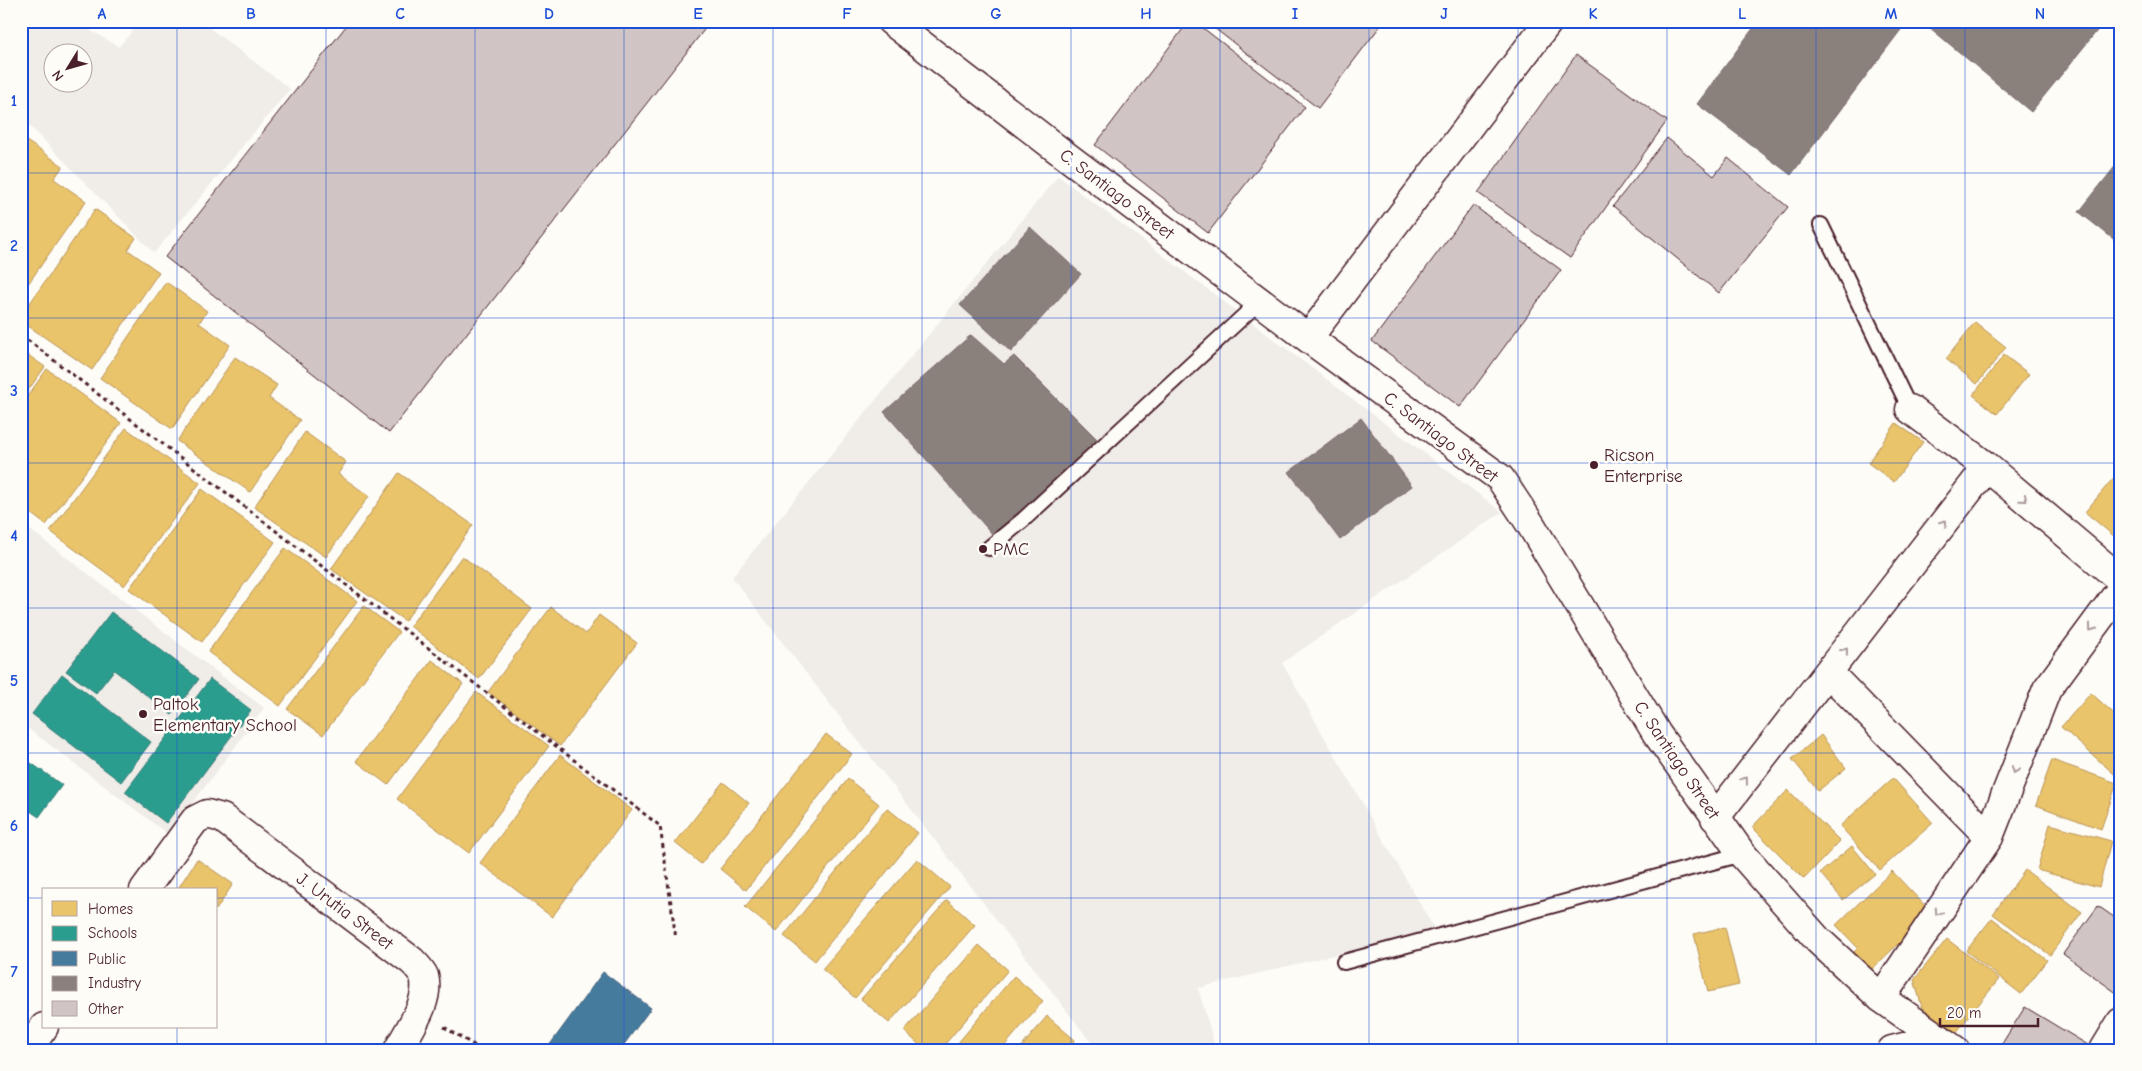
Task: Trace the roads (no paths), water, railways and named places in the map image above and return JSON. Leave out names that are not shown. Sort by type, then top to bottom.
[{"type":"street","name":"C. Santiago Street","points":[[891,21],[1308,338],[1500,478],[1536,532],[1657,734],[1742,854],[1818,940],[1881,998],[1947,1044]]},
{"type":"street","points":[[1308,338],[1549,21]]},
{"type":"street","points":[[1910,409],[1987,467],[2121,580]]},
{"type":"street","points":[[1715,818],[1987,467]]},
{"type":"street","points":[[1881,998],[1989,837],[2048,689],[2121,589]]},
{"type":"street","points":[[1828,672],[1989,837]]},
{"type":"street","name":"J. Urutia Street","points":[[145,888],[194,820],[207,814],[222,818],[412,960],[424,974],[426,990],[418,1012],[398,1050]]},
{"type":"street","points":[[2104,1050],[2121,1022]]},
{"type":"street","points":[[32,1050],[33,1042],[43,1028]]},
{"type":"street","points":[[1892,1050],[1947,1044]]},
{"type":"lane","points":[[1821,225],[1910,409]]},
{"type":"lane","points":[[989,548],[1023,520],[1260,301]]},
{"type":"lane","points":[[1344,962],[1742,854]]},
{"type":"place","name":"Ricson Enterprise","points":[[1594,465]]},
{"type":"place","name":"PMC","points":[[983,549]]},
{"type":"place","name":"Paltok Elementary School","points":[[143,714]]}]
